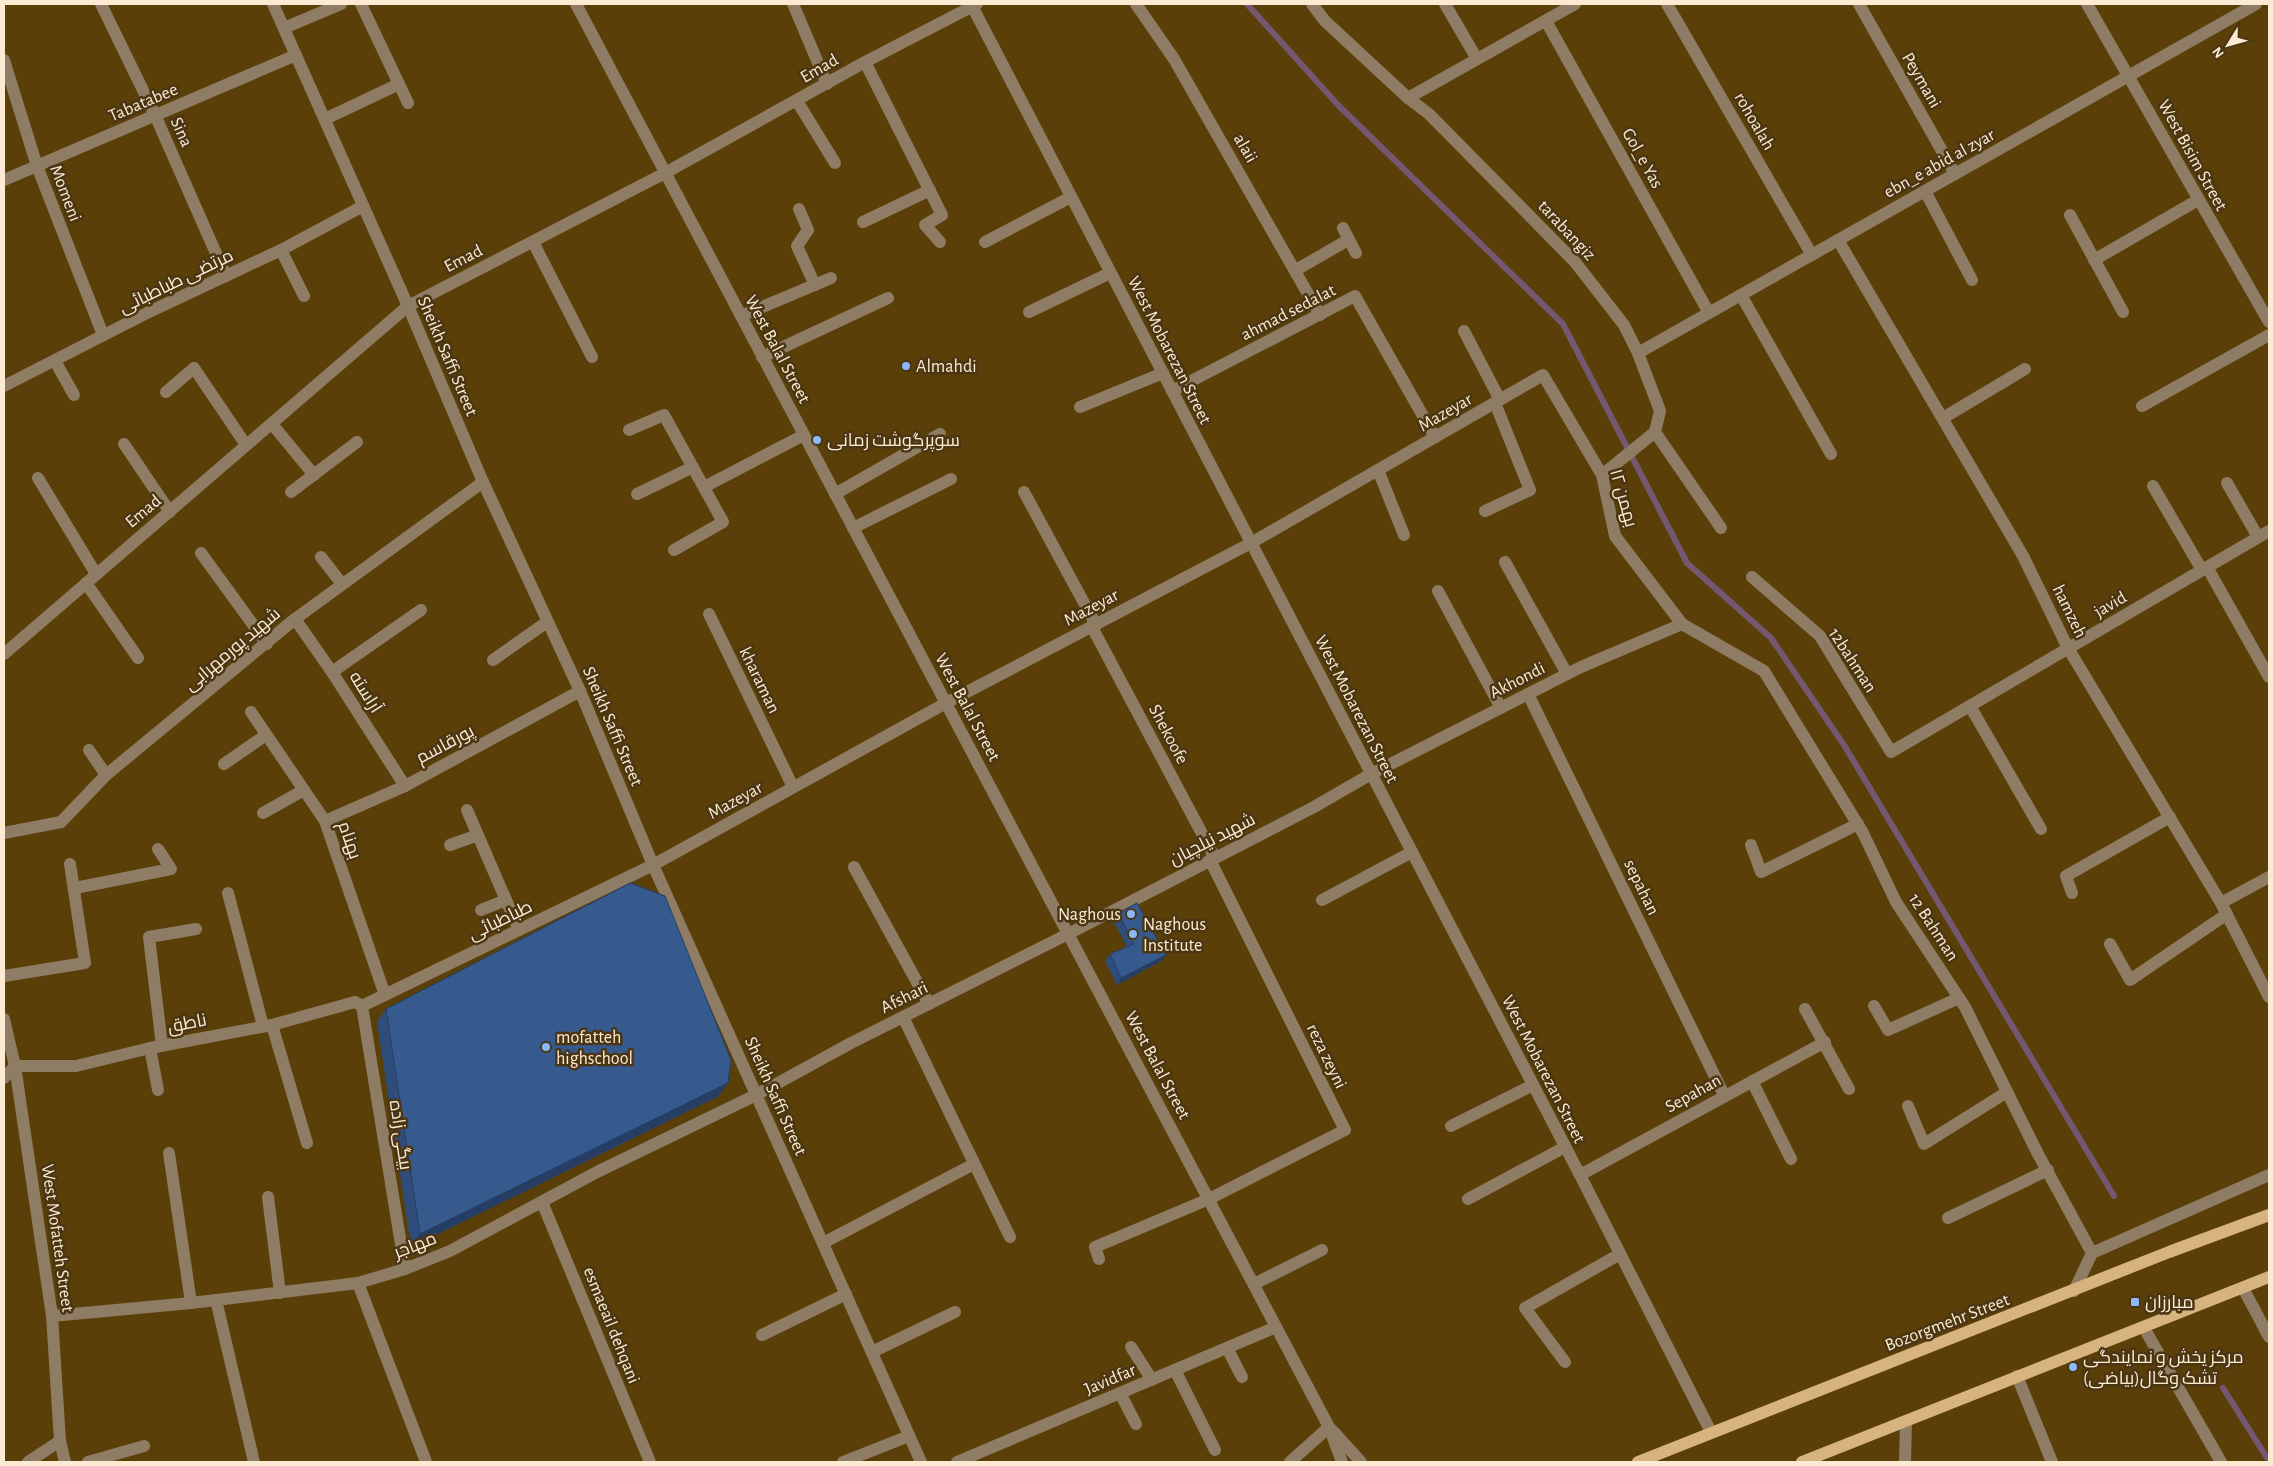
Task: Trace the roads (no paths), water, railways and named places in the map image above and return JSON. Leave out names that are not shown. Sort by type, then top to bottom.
[{"type":"main road","name":"Bozorgmehr Street","points":[[1638,1462],[2169,1252],[2269,1215]]},
{"type":"main road","points":[[1802,1462],[2269,1277]]},
{"type":"street","name":"Sina","points":[[101,4],[155,115],[226,276]]},
{"type":"street","name":"Sheikh Saffi Street","points":[[274,4],[408,306],[483,482],[580,691],[653,865],[921,1462]]},
{"type":"street","points":[[284,28],[341,4]]},
{"type":"street","points":[[361,4],[408,103]]},
{"type":"street","name":"West Balal Street","points":[[576,4],[1329,1427]]},
{"type":"street","points":[[793,4],[827,84]]},
{"type":"street","name":"alaii","points":[[1136,4],[1174,59],[1320,315]]},
{"type":"street","name":"tarabangiz","points":[[1312,4],[1325,21],[1408,98],[1429,114],[1575,262],[1624,325],[1638,353],[1660,411],[1655,432]]},
{"type":"street","points":[[1445,4],[1476,59]]},
{"type":"street","points":[[1408,98],[1575,4]]},
{"type":"street","name":"rohoalah","points":[[1667,4],[1812,255]]},
{"type":"street","name":"Peymani","points":[[1859,4],[1955,174]]},
{"type":"street","name":"West Bisim Street","points":[[2088,4],[2269,322]]},
{"type":"street","name":"ebn_e abid al zyar","points":[[1638,353],[2256,4]]},
{"type":"street","name":"Emad","points":[[4,654],[408,306],[665,173],[865,62],[973,5]]},
{"type":"street","name":"West Mobarezan Street","points":[[973,5],[1110,273],[1580,1175],[1711,1432]]},
{"type":"street","name":"Gol_e Yas","points":[[1546,21],[1709,313]]},
{"type":"street","name":"Tabatabee","points":[[4,180],[296,54]]},
{"type":"street","name":"Momeni","points":[[4,60],[37,166],[103,335]]},
{"type":"street","points":[[865,62],[942,216],[925,225],[940,242]]},
{"type":"street","points":[[325,119],[398,84]]},
{"type":"street","points":[[797,101],[835,163]]},
{"type":"street","points":[[863,222],[930,190]]},
{"type":"street","points":[[1926,190],[1972,280]]},
{"type":"street","points":[[984,242],[1071,197]]},
{"type":"street","points":[[2094,260],[2198,200]]},
{"type":"street","name":"مرتضی طباطبائی","points":[[4,386],[103,335],[281,250],[363,206]]},
{"type":"street","points":[[799,209],[808,230],[797,246],[815,285]]},
{"type":"street","points":[[2070,215],[2123,312]]},
{"type":"street","points":[[1296,270],[1346,234],[1356,253]]},
{"type":"street","name":"hamzeh","points":[[1838,240],[2023,556],[2068,648],[2224,908],[2269,997]]},
{"type":"street","points":[[533,242],[592,357]]},
{"type":"street","points":[[281,250],[304,296]]},
{"type":"street","points":[[1029,312],[1110,273]]},
{"type":"street","points":[[741,316],[831,278]]},
{"type":"street","points":[[1741,295],[1831,454]]},
{"type":"street","name":"ahmad sedalat","points":[[1172,392],[1355,296],[1435,438]]},
{"type":"street","points":[[762,356],[888,298]]},
{"type":"street","points":[[1464,330],[1497,402],[1530,490],[1485,511]]},
{"type":"street","points":[[2142,406],[2269,335]]},
{"type":"street","points":[[55,360],[74,395]]},
{"type":"street","points":[[166,392],[194,368],[246,445]]},
{"type":"street","points":[[1942,418],[2024,369]]},
{"type":"street","points":[[1080,408],[1163,373]]},
{"type":"street","name":"Mazeyar","points":[[653,865],[946,703],[1251,544],[1543,375]]},
{"type":"street","name":"۱۲ بهمن","points":[[1543,375],[1602,475],[1615,536],[1682,624]]},
{"type":"street","points":[[629,430],[664,416],[722,522],[674,550]]},
{"type":"street","points":[[272,424],[314,475]]},
{"type":"street","points":[[1602,475],[1655,432],[1722,528]]},
{"type":"street","points":[[835,494],[940,434]]},
{"type":"street","points":[[704,487],[804,435]]},
{"type":"street","points":[[291,492],[357,442]]},
{"type":"street","points":[[124,444],[170,512]]},
{"type":"street","points":[[637,494],[693,467]]},
{"type":"street","points":[[1378,470],[1404,535]]},
{"type":"street","points":[[38,478],[91,578],[138,658]]},
{"type":"street","points":[[853,528],[950,479]]},
{"type":"street","name":"شهید پورمهرابی","points":[[4,834],[61,822],[106,775],[295,619],[483,482]]},
{"type":"street","points":[[2228,483],[2264,534]]},
{"type":"street","points":[[2153,486],[2205,568],[2269,676]]},
{"type":"street","name":"Shekoofe","points":[[1024,492],[1213,859]]},
{"type":"street","name":"javid","points":[[1891,752],[2264,534]]},
{"type":"street","points":[[201,554],[267,644]]},
{"type":"street","points":[[320,557],[342,584]]},
{"type":"street","points":[[1505,562],[1567,674]]},
{"type":"street","name":"12bahman","points":[[1752,576],[1820,636],[1891,752]]},
{"type":"street","points":[[1438,591],[1501,708]]},
{"type":"street","points":[[332,672],[422,610]]},
{"type":"street","name":"kharaman","points":[[709,614],[793,787]]},
{"type":"street","name":"آراسته","points":[[295,619],[332,672],[405,786]]},
{"type":"street","points":[[493,660],[547,622]]},
{"type":"street","name":"Akhondi","points":[[1371,774],[1567,674],[1682,624]]},
{"type":"street","name":"12 Bahman","points":[[1682,624],[1764,671],[1858,824],[1896,902],[1959,998],[2092,1253]]},
{"type":"street","name":"پورقاسم","points":[[325,821],[405,786],[580,691]]},
{"type":"street","name":"sepahan","points":[[1528,694],[1724,1096]]},
{"type":"street","points":[[1970,706],[2041,829]]},
{"type":"street","name":"بهنام","points":[[251,712],[325,821],[384,995]]},
{"type":"street","points":[[224,764],[266,735]]},
{"type":"street","points":[[89,750],[106,775]]},
{"type":"street","name":"شهید نیلچیان","points":[[1068,934],[1314,806],[1371,774]]},
{"type":"street","points":[[263,813],[304,790]]},
{"type":"street","points":[[467,810],[519,930]]},
{"type":"street","points":[[2072,893],[2066,876],[2170,817]]},
{"type":"street","points":[[1751,845],[1761,872],[1858,824]]},
{"type":"street","points":[[450,845],[478,835]]},
{"type":"street","points":[[75,888],[171,869],[158,849]]},
{"type":"street","points":[[1322,900],[1412,852]]},
{"type":"street","name":"reza zeyni","points":[[1209,1199],[1345,1130],[1213,859]]},
{"type":"street","points":[[4,976],[85,963],[70,864]]},
{"type":"street","name":"طباطبائی","points":[[362,1006],[653,865]]},
{"type":"street","points":[[854,866],[929,1004]]},
{"type":"street","points":[[2110,944],[2130,980],[2224,908],[2269,877]]},
{"type":"street","points":[[228,893],[267,1025],[307,1143]]},
{"type":"street","points":[[481,910],[506,900]]},
{"type":"street","points":[[158,1090],[149,937],[196,929]]},
{"type":"street","name":"Afshari","points":[[756,1095],[851,1043],[1068,934]]},
{"type":"street","points":[[1874,1006],[1888,1030],[1959,998]]},
{"type":"street","name":"ناطق","points":[[15,1066],[76,1066],[156,1047],[267,1025],[355,1002],[362,1006]]},
{"type":"street","name":"بیگی زاده","points":[[362,1006],[405,1269]]},
{"type":"street","points":[[1805,1009],[1825,1042],[1849,1089]]},
{"type":"street","points":[[903,1017],[1010,1237]]},
{"type":"street","name":"West Mofatteh Street","points":[[4,1019],[15,1066],[52,1316],[60,1442],[65,1462]]},
{"type":"street","name":"Sepahan","points":[[1580,1175],[1825,1042]]},
{"type":"street","points":[[4,1078],[15,1066]]},
{"type":"street","points":[[1752,1081],[1791,1159]]},
{"type":"street","points":[[1452,1126],[1533,1085]]},
{"type":"street","points":[[1908,1106],[1924,1144],[2007,1092]]},
{"type":"street","name":"مهاجر","points":[[52,1316],[191,1303],[358,1284],[405,1269],[450,1251],[597,1172],[756,1095]]},
{"type":"street","points":[[1468,1199],[1565,1147]]},
{"type":"street","points":[[169,1153],[191,1303]]},
{"type":"street","points":[[823,1243],[974,1164]]},
{"type":"street","points":[[1948,1218],[2048,1170]]},
{"type":"street","points":[[2074,1291],[2092,1253],[2269,1175]]},
{"type":"street","points":[[268,1197],[280,1292]]},
{"type":"street","points":[[1099,1259],[1095,1247],[1209,1199]]},
{"type":"street","name":"esmaeail dehqani","points":[[542,1202],[650,1462]]},
{"type":"street","points":[[1254,1284],[1322,1250]]},
{"type":"street","points":[[1565,1362],[1525,1308],[1620,1254]]},
{"type":"street","points":[[358,1284],[426,1462]]},
{"type":"street","points":[[2244,1288],[2269,1337]]},
{"type":"street","points":[[762,1335],[846,1294]]},
{"type":"street","points":[[216,1300],[254,1462]]},
{"type":"street","points":[[872,1352],[955,1312]]},
{"type":"street","name":"Javidfar","points":[[956,1462],[1276,1327]]},
{"type":"street","points":[[2144,1328],[2221,1462]]},
{"type":"street","points":[[1132,1347],[1152,1380]]},
{"type":"street","points":[[1226,1348],[1242,1378]]},
{"type":"street","points":[[1175,1370],[1215,1450]]},
{"type":"street","points":[[2017,1376],[2052,1462]]},
{"type":"street","points":[[1120,1393],[1136,1424]]},
{"type":"street","points":[[1905,1462],[1906,1421]]},
{"type":"street","points":[[1290,1462],[1329,1427]]},
{"type":"street","points":[[1329,1427],[1342,1462]]},
{"type":"street","points":[[1329,1427],[1362,1462]]},
{"type":"street","points":[[843,1462],[909,1436]]},
{"type":"street","points":[[28,1462],[60,1442]]},
{"type":"street","points":[[88,1462],[144,1446]]},
{"type":"waterway","points":[[1247,4],[1338,105],[1563,324],[1687,563],[1771,638],[1844,745],[2114,1196]]},
{"type":"waterway","points":[[2223,1388],[2269,1461]]},
{"type":"place","name":"Almahdi","points":[[906,366]]},
{"type":"place","name":"سوپرگوشت زمانی","points":[[817,440]]},
{"type":"place","name":"Naghous","points":[[1131,914]]},
{"type":"place","name":"Naghous Institute","points":[[1133,934]]},
{"type":"place","name":"mofatteh highschool","points":[[546,1047]]},
{"type":"place","name":"مبارزان","points":[[2135,1302]]},
{"type":"place","name":"مرکز پخش و نمایندگی تشک وگال(بیاضی)","points":[[2073,1367]]}]
